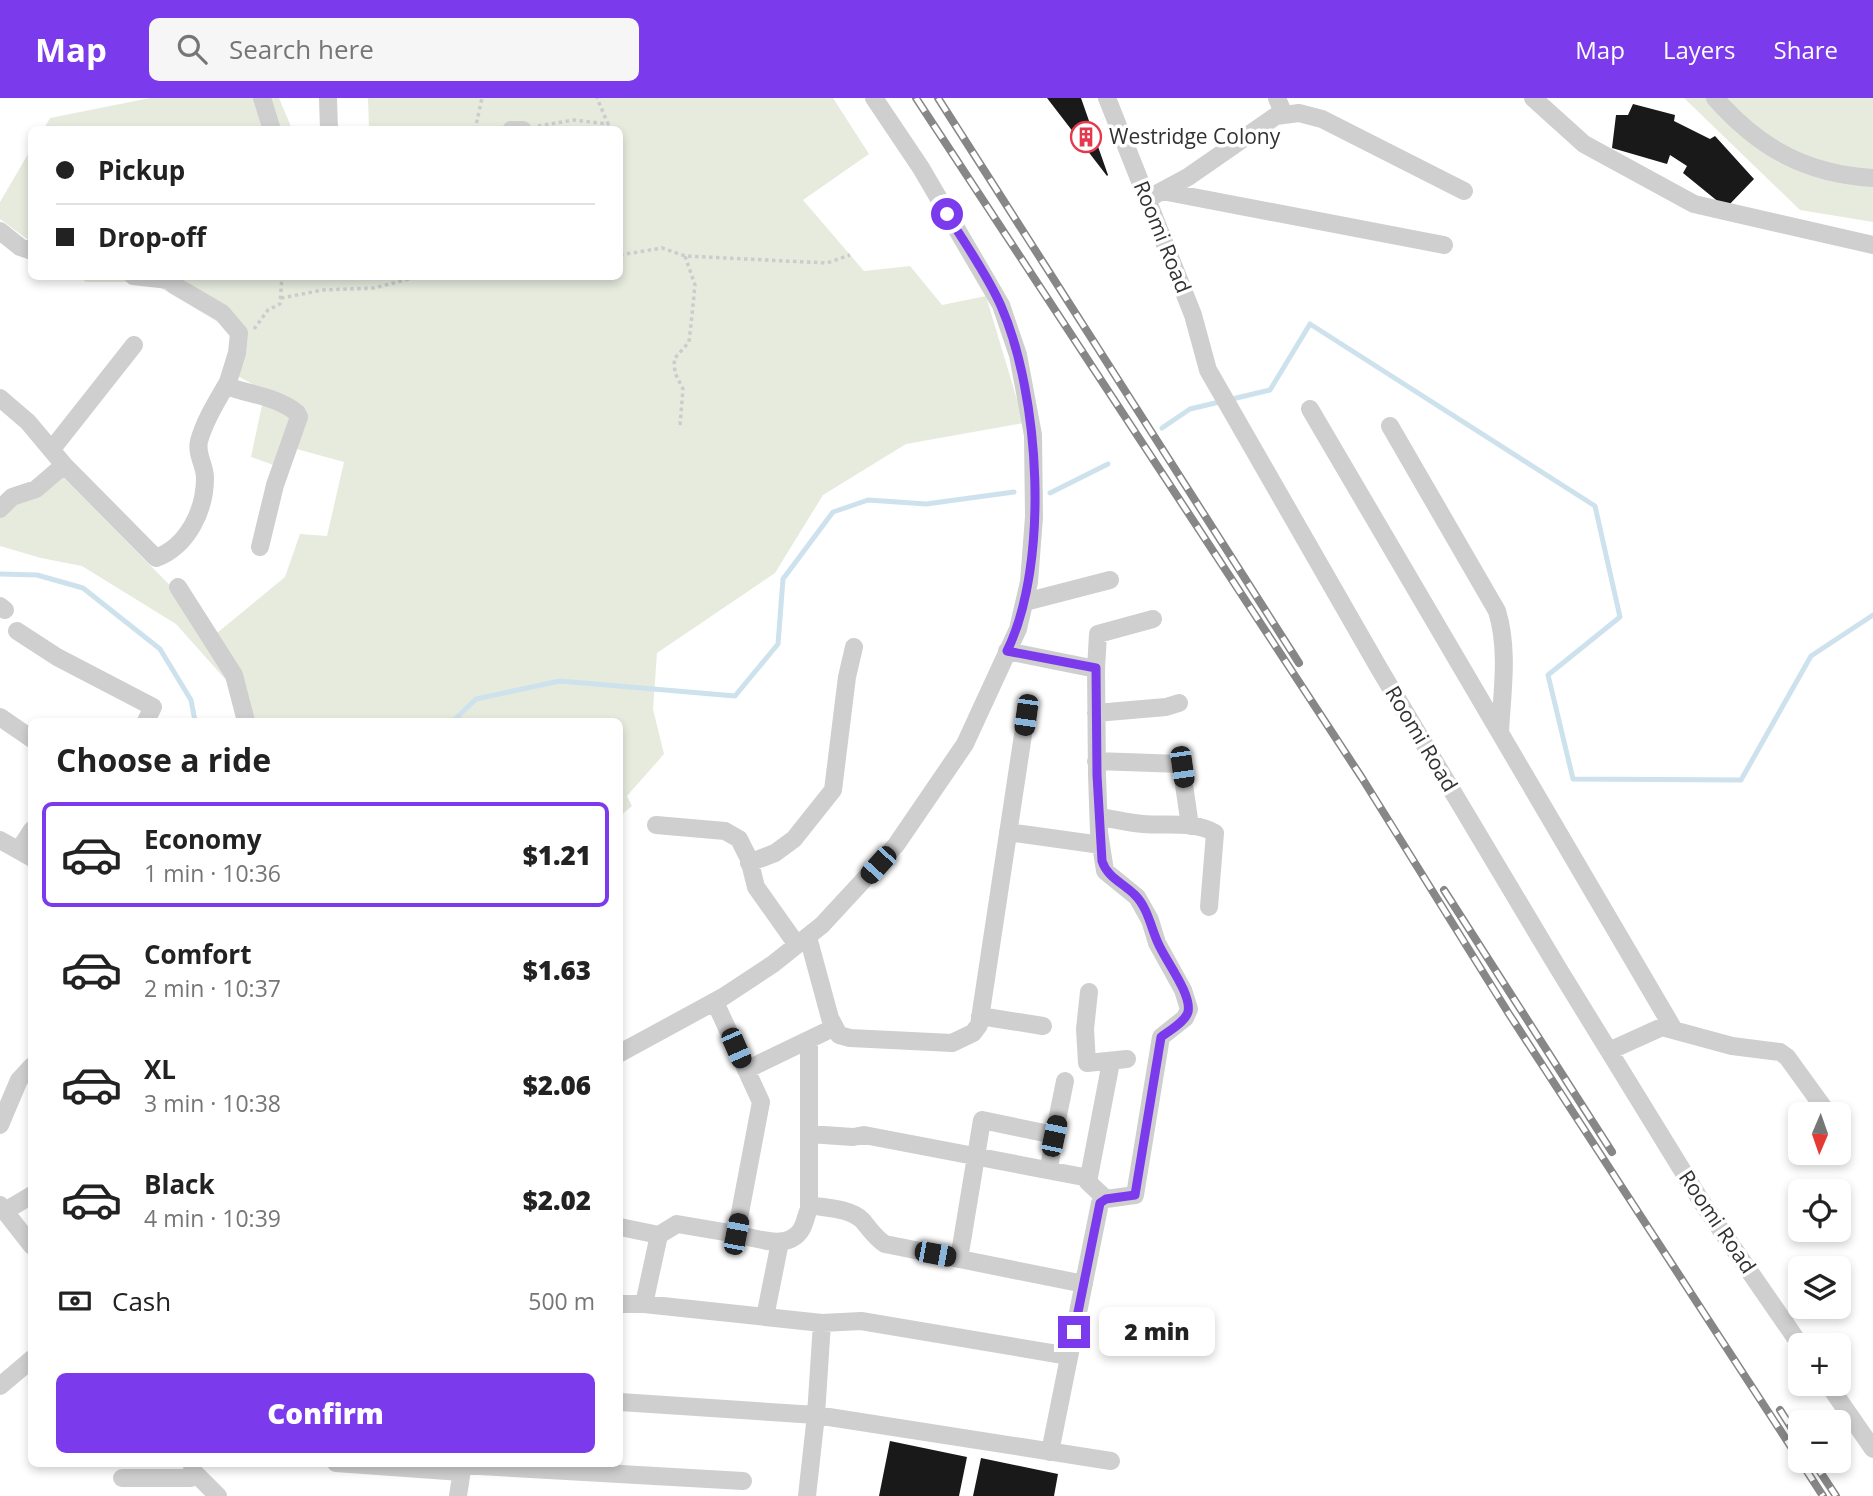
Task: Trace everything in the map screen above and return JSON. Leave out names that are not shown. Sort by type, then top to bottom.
[{"type":"street","points":[[262,98],[271,126]]},
{"type":"street","points":[[328,98],[329,126]]},
{"type":"street","points":[[623,1051],[715,1002],[773,964],[822,925],[897,845],[965,744],[1018,629],[1029,582],[1034,517],[1033,435],[1018,355],[1001,305],[920,168],[874,98]]},
{"type":"street","name":"Roomi Road","points":[[1107,98],[1155,195],[1208,370],[1380,670],[1609,1051],[1703,1204],[1792,1333]]},
{"type":"street","points":[[1276,98],[1284,115]]},
{"type":"street","points":[[1533,98],[1584,144],[1694,204],[1873,245]]},
{"type":"street","points":[[1715,98],[1748,131],[1777,153],[1823,170],[1873,178]]},
{"type":"street","points":[[1155,195],[1208,164],[1276,116],[1299,113],[1322,120],[1464,191]]},
{"type":"street","points":[[1155,195],[1444,245]]},
{"type":"street","points":[[0,231],[20,247],[28,250]]},
{"type":"street","points":[[0,398],[28,422],[64,465],[156,558],[160,557],[190,530],[199,515],[205,478],[198,456],[198,444],[228,382],[237,353],[237,328],[222,313],[169,280]]},
{"type":"street","points":[[52,449],[134,345]]},
{"type":"street","points":[[228,382],[230,387],[291,408],[299,417],[275,485],[260,547]]},
{"type":"street","points":[[1310,408],[1672,1028]]},
{"type":"street","points":[[1390,426],[1497,611],[1503,628],[1500,732]]},
{"type":"street","points":[[0,509],[12,497],[36,489],[64,465]]},
{"type":"street","points":[[1025,601],[1110,580]]},
{"type":"street","points":[[178,587],[234,675],[245,718]]},
{"type":"street","points":[[1050,1452],[1100,1203],[1106,1199],[1135,1195],[1161,1037],[1185,1018],[1189,1009],[1183,990],[1157,943],[1150,920],[1137,897],[1105,871],[1101,845],[1096,761],[1098,634],[1153,619]]},
{"type":"street","points":[[17,631],[57,657],[153,707],[148,718]]},
{"type":"street","points":[[749,863],[775,853],[793,839],[833,790],[847,677],[854,647]]},
{"type":"street","points":[[1007,651],[1096,668]]},
{"type":"street","points":[[1096,713],[1166,707],[1180,703]]},
{"type":"street","points":[[656,825],[724,831],[739,839],[756,887],[802,941],[833,1028],[839,1035],[850,1038],[952,1043],[974,1033],[980,1016],[1026,715]]},
{"type":"street","points":[[0,717],[28,735]]},
{"type":"street","points":[[1096,761],[1181,764],[1190,826]]},
{"type":"street","points":[[1099,817],[1142,824],[1190,826],[1209,829],[1215,833],[1209,906]]},
{"type":"street","points":[[1008,832],[1101,845]]},
{"type":"street","points":[[0,840],[25,854]]},
{"type":"street","points":[[1089,992],[1085,1029],[1087,1063],[1119,1061],[1088,1182],[1106,1199]]},
{"type":"street","points":[[715,1002],[761,1102],[736,1234]]},
{"type":"street","points":[[980,1016],[1043,1026]]},
{"type":"street","points":[[1609,1051],[1662,1027],[1732,1046],[1780,1052],[1787,1057],[1820,1102]]},
{"type":"street","points":[[746,1070],[833,1028]]},
{"type":"street","points":[[623,1228],[659,1235],[677,1224],[780,1242],[800,1233],[809,1205],[809,1040]]},
{"type":"street","points":[[0,1125],[19,1080],[28,1070]]},
{"type":"street","points":[[1049,1170],[1065,1081]]},
{"type":"street","points":[[959,1259],[982,1120],[1054,1136]]},
{"type":"street","points":[[809,1134],[853,1137],[864,1135],[1089,1178]]},
{"type":"street","points":[[28,1197],[2,1208],[28,1242]]},
{"type":"street","points":[[809,1205],[854,1215],[885,1244],[1084,1284]]},
{"type":"street","points":[[644,1304],[659,1235]]},
{"type":"street","points":[[765,1318],[780,1242]]},
{"type":"street","points":[[623,1304],[822,1324],[861,1321],[1069,1356]]},
{"type":"street","points":[[807,1496],[822,1324]]},
{"type":"street","points":[[0,1386],[28,1362]]},
{"type":"street","points":[[1836,1396],[1873,1449]]},
{"type":"street","points":[[623,1402],[816,1415],[1111,1461]]},
{"type":"street","points":[[458,1496],[462,1467],[743,1481]]},
{"type":"street","points":[[121,1478],[191,1477],[218,1496]]},
{"type":"path","points":[[476,126],[482,98]]},
{"type":"path","points":[[537,126],[574,120],[608,124],[597,98]]},
{"type":"path","points":[[623,254],[662,248],[685,256],[827,263],[850,255]]},
{"type":"path","points":[[680,425],[683,389],[675,373],[674,359],[689,342],[695,285],[685,256]]},
{"type":"path","points":[[248,337],[268,310],[280,304],[282,280]]},
{"type":"path","points":[[281,298],[323,290],[373,288],[405,280]]},
{"type":"shaded area","points":[[150,98],[279,98],[291,126],[45,126],[50,118]]},
{"type":"shaded area","points":[[368,98],[833,98],[869,154],[803,200],[864,271],[910,266],[942,305],[986,296],[1024,423],[906,444],[823,495],[775,573],[657,653],[653,709],[664,754],[627,796],[632,806],[623,814],[623,718],[236,718],[226,680],[176,624],[82,566],[0,546],[0,505],[57,471],[217,633],[285,577],[300,534],[327,536],[344,462],[293,448],[276,466],[251,457],[265,391],[232,373],[233,331],[151,282],[83,280],[623,280],[623,126],[369,126]]},
{"type":"shaded area","points":[[1684,98],[1873,98],[1873,222],[1800,210]]},
{"type":"shaded area","points":[[28,154],[28,240],[0,219],[0,202]]},
{"type":"building","name":"Westridge Colony","points":[[1047,98],[1081,98],[1107,176]]},
{"type":"building","points":[[1633,104],[1675,115],[1674,121],[1710,139],[1715,136],[1754,179],[1726,208],[1683,173],[1687,166],[1670,155],[1667,164],[1612,148],[1616,115],[1628,115]]},
{"type":"building","points":[[890,1441],[967,1457],[959,1496],[879,1496]]},
{"type":"building","points":[[981,1458],[1058,1474],[1054,1496],[973,1496]]},
{"type":"waterway","points":[[1162,428],[1190,409],[1270,390],[1310,324],[1595,506],[1620,617],[1548,675],[1573,779],[1741,780],[1811,656],[1873,615]]},
{"type":"waterway","points":[[1050,493],[1108,464]]},
{"type":"waterway","points":[[456,718],[476,699],[560,681],[735,696],[778,644],[783,579],[833,512],[868,500],[926,504],[1014,492]]},
{"type":"waterway","points":[[0,574],[37,575],[83,588],[160,649],[191,700],[194,718]]},
{"type":"railway","points":[[916,98],[1362,778],[1509,1014],[1823,1496]]},
{"type":"railway","points":[[938,98],[1299,663]]},
{"type":"railway","points":[[1444,890],[1612,1152]]},
{"type":"railway","points":[[1780,1410],[1788,1423]]},
{"type":"railway","points":[[1821,1473],[1836,1496]]},
{"type":"place","name":"Westridge Colony","points":[[1086,137]]},
{"type":"route","points":[[947,214],[1001,305],[1018,355],[1033,435],[1034,517],[1029,582],[1018,629],[1007,651],[1096,668],[1097,775],[1102,861],[1105,871],[1137,897],[1150,920],[1157,943],[1183,990],[1189,1009],[1185,1018],[1161,1037],[1135,1195],[1106,1199],[1100,1203],[1074,1332]]}]
